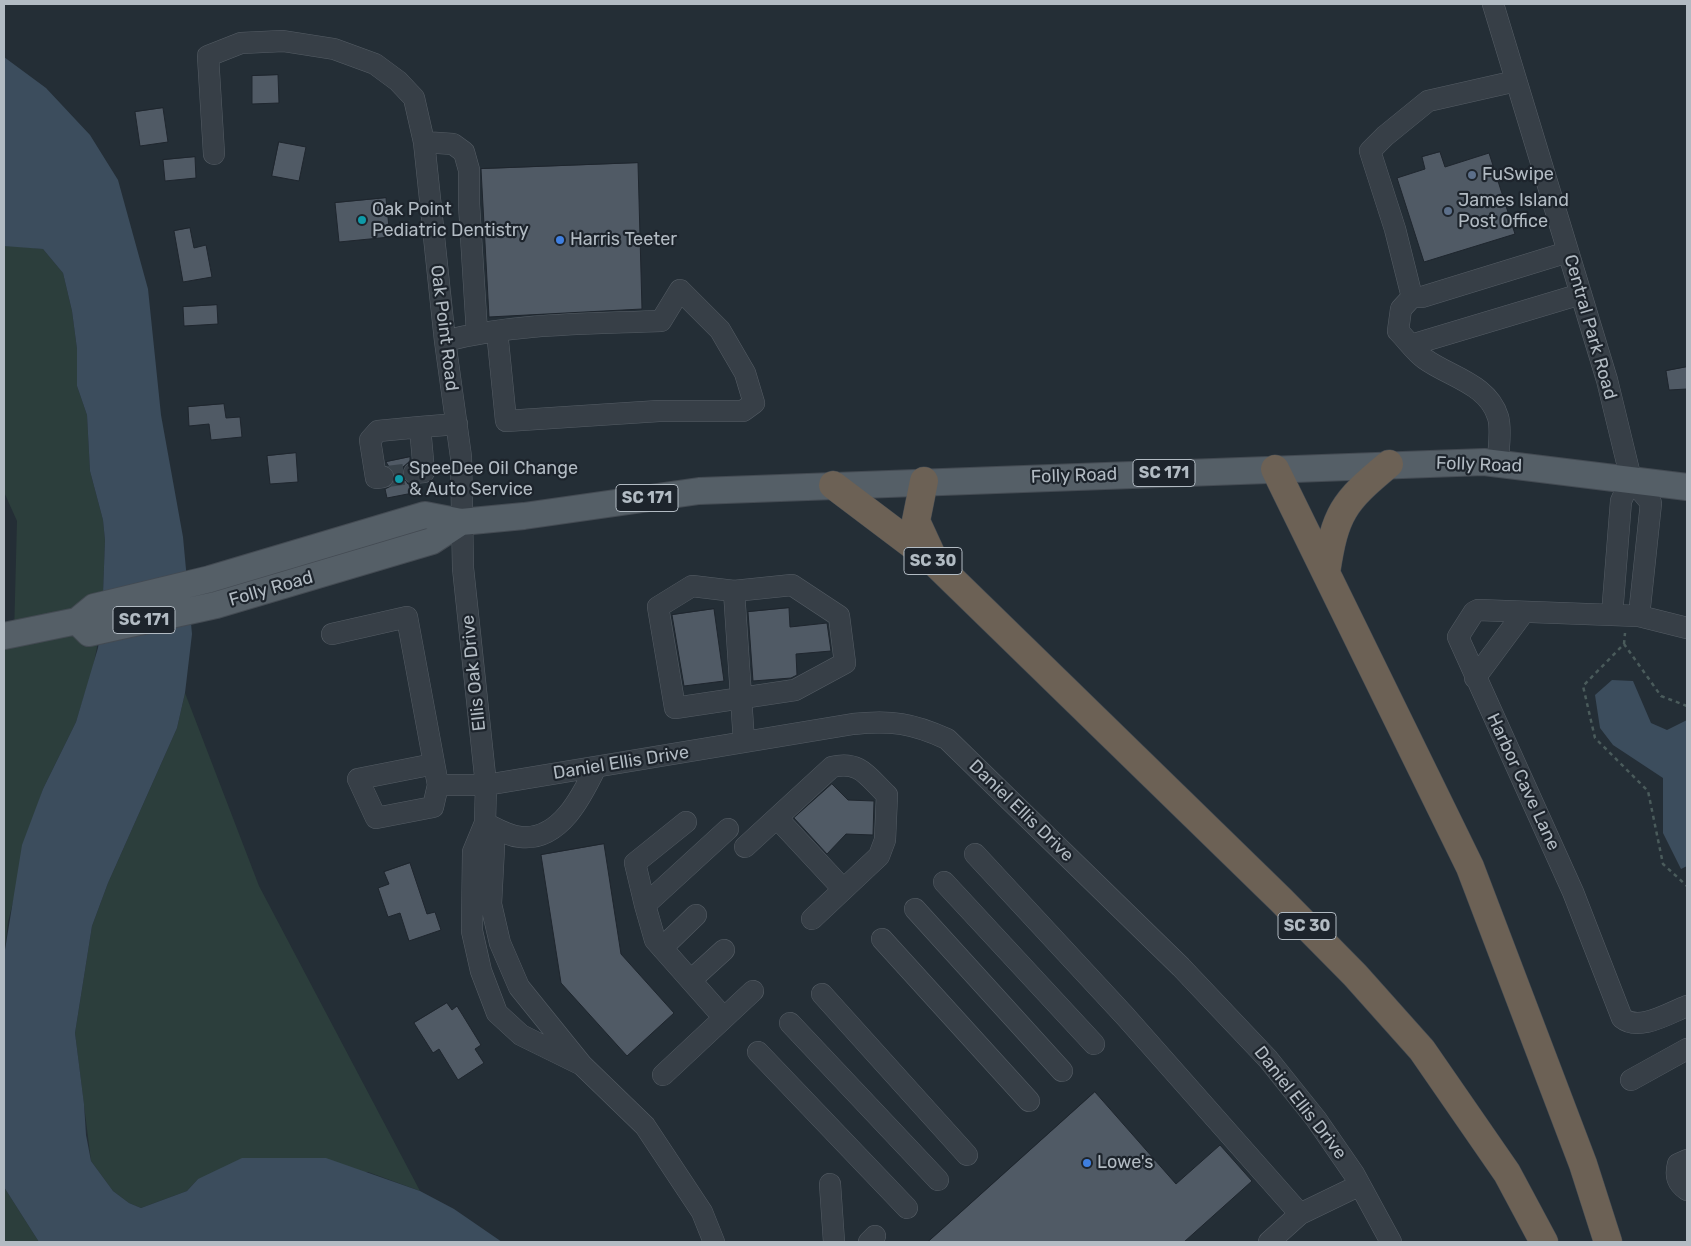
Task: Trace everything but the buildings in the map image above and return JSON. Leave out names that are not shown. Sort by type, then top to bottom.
[{"type":"highway","points":[[1326,573],[1330,543],[1341,512],[1357,491],[1389,464]]},
{"type":"highway","points":[[1275,469],[1470,867],[1583,1164],[1608,1242]]},
{"type":"highway","points":[[924,481],[916,522],[937,566]]},
{"type":"highway","name":"SC 30","points":[[833,486],[899,533],[937,566],[1281,900],[1355,975],[1422,1050],[1497,1157],[1544,1242]]},
{"type":"main road","name":"Folly Road","points":[[4,636],[77,621],[94,607],[210,579],[425,515],[461,522],[628,502],[677,492],[1389,464],[1498,463],[1687,487]]},
{"type":"main road","name":"Folly Road","points":[[77,621],[89,632],[216,605],[432,540],[461,522]]},
{"type":"street","name":"Central Park Road","points":[[1493,4],[1607,380],[1631,479]]},
{"type":"street","name":"Oak Point Road","points":[[214,154],[208,56],[241,43],[283,41],[334,49],[375,64],[398,81],[414,98],[424,142],[445,341],[461,457],[461,522]]},
{"type":"street","points":[[1412,297],[1395,229],[1370,151],[1385,136],[1428,101],[1516,81]]},
{"type":"street","points":[[424,142],[453,144],[464,152],[469,170],[469,204],[487,332],[506,420],[659,411],[743,411],[754,403],[745,373],[720,330],[680,290],[661,320],[487,332],[445,341]]},
{"type":"street","points":[[1498,463],[1498,419],[1492,403],[1468,382],[1424,358],[1411,345],[1398,331],[1401,309],[1412,297],[1422,297],[1568,252]]},
{"type":"street","points":[[1411,345],[1581,294]]},
{"type":"street","points":[[383,477],[376,478],[370,440],[378,431],[457,424]]},
{"type":"street","points":[[414,473],[424,472],[420,427]]},
{"type":"street","points":[[1612,615],[1621,500],[1631,479],[1651,503],[1639,616]]},
{"type":"street","name":"Ellis Oak Drive","points":[[461,522],[463,568],[486,785],[485,823],[473,852],[472,930],[481,971],[497,1013],[521,1035],[582,1065]]},
{"type":"street","points":[[792,585],[839,616],[845,663],[795,690],[675,708],[658,607],[692,586],[734,591],[792,585]]},
{"type":"street","points":[[734,591],[744,742]]},
{"type":"street","name":"Harbor Cave Lane","points":[[1687,628],[1639,616],[1478,610],[1474,612],[1458,637],[1573,892],[1622,1018],[1628,1023],[1637,1025],[1687,1006]]},
{"type":"street","points":[[1475,678],[1524,612]]},
{"type":"street","points":[[332,634],[407,616],[438,785],[433,807],[376,818],[358,779],[434,764]]},
{"type":"street","name":"Daniel Ellis Drive","points":[[438,785],[486,785],[884,720],[927,730],[948,739],[1181,967],[1268,1059],[1316,1119],[1360,1185],[1391,1242]]},
{"type":"street","points":[[745,847],[832,767],[844,764],[860,767],[887,795],[885,840],[879,856],[812,919]]},
{"type":"street","points":[[485,823],[506,834],[522,838],[542,834],[561,822],[582,797],[596,767]]},
{"type":"street","points":[[777,818],[843,889]]},
{"type":"street","points":[[686,822],[635,863],[655,940],[724,1018]]},
{"type":"street","name":"Ellis Oak Drive","points":[[485,823],[494,847],[491,904],[500,943],[519,986],[582,1065],[646,1126],[702,1212],[714,1242]]},
{"type":"street","points":[[645,905],[728,829]]},
{"type":"street","points":[[975,854],[1125,1016],[1300,1214]]},
{"type":"street","points":[[944,882],[1094,1044]]},
{"type":"street","points":[[915,909],[1062,1071]]},
{"type":"street","points":[[662,948],[696,915]]},
{"type":"street","points":[[882,939],[1029,1101]]},
{"type":"street","points":[[691,980],[724,950]]},
{"type":"street","points":[[663,1075],[754,991]]},
{"type":"street","points":[[822,994],[967,1155]]},
{"type":"street","points":[[790,1023],[938,1180]]},
{"type":"street","points":[[1631,1080],[1687,1049]]},
{"type":"street","points":[[758,1052],[907,1208]]},
{"type":"street","points":[[1687,1160],[1678,1164],[1676,1173],[1680,1184],[1687,1190]]},
{"type":"street","points":[[830,1184],[834,1242]]},
{"type":"street","points":[[1269,1242],[1300,1214],[1360,1185]]},
{"type":"path","points":[[1687,706],[1661,696],[1624,644],[1583,686],[1594,738],[1648,791],[1662,864],[1687,886]]},
{"type":"shaded area","points":[[4,246],[43,249],[63,273],[72,311],[77,349],[77,386],[87,415],[90,471],[103,520],[105,540],[102,620],[93,668],[76,722],[43,789],[36,811],[8,922],[4,955],[4,636],[14,635],[17,521],[4,492]]},
{"type":"shaded area","points":[[185,693],[259,886],[420,1191],[368,1172],[198,1179],[187,1191],[141,1208],[129,1203],[113,1191],[91,1161],[75,1033],[92,926],[108,883],[177,728]]},
{"type":"shaded area","points":[[4,1187],[39,1242],[4,1242]]},
{"type":"water","points":[[4,57],[46,88],[90,135],[118,180],[148,289],[161,415],[183,537],[192,634],[185,693],[177,728],[108,883],[92,926],[75,1033],[86,1135],[91,1161],[113,1191],[129,1203],[141,1208],[187,1191],[198,1179],[242,1158],[326,1158],[420,1191],[454,1209],[502,1242],[39,1242],[4,1187],[4,956],[22,845],[43,789],[76,722],[98,648],[102,620],[105,540],[103,520],[90,471],[87,415],[77,386],[77,349],[72,311],[63,273],[43,249],[4,246]]},
{"type":"water","points":[[1612,680],[1633,681],[1651,723],[1667,730],[1687,720],[1687,866],[1681,869],[1663,833],[1663,778],[1613,745],[1600,728],[1595,695]]},
{"type":"tunnel","points":[[383,477],[414,473]]},
{"type":"place","name":"FuSwipe","points":[[1472,175]]},
{"type":"place","name":"James Island Post Office","points":[[1448,211]]},
{"type":"place","name":"Oak Point Pediatric Dentistry","points":[[362,220]]},
{"type":"place","name":"Harris Teeter","points":[[560,240]]},
{"type":"place","name":"SpeeDee Oil Change & Auto Service","points":[[399,479]]},
{"type":"place","name":"Lowe's","points":[[1087,1163]]}]
